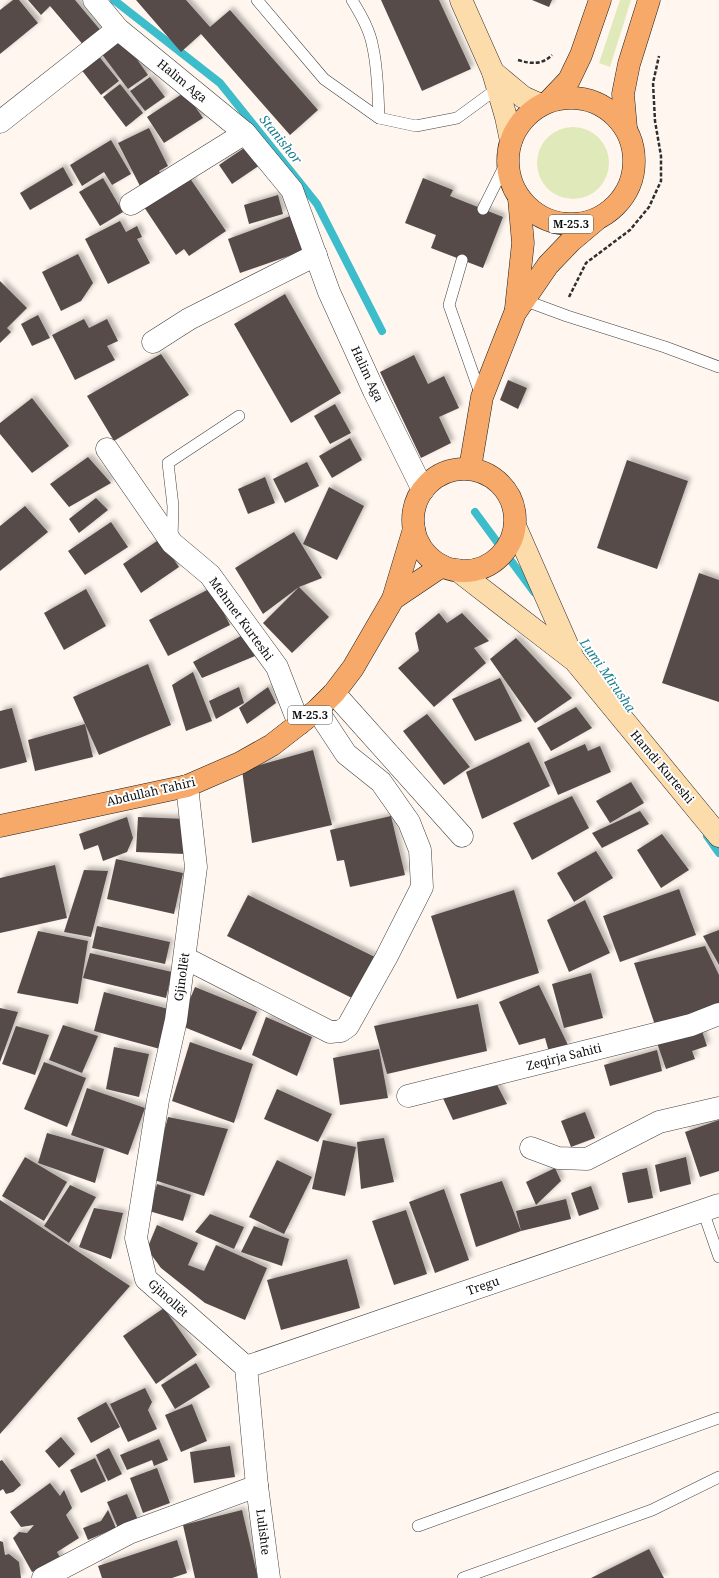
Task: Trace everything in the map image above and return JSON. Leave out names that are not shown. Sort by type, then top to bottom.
[{"type":"main road","points":[[461,0],[496,80],[509,151]]},
{"type":"main road","name":"M-25.3","points":[[599,218],[582,224],[564,224],[547,220],[531,211],[519,198],[510,180],[509,151],[518,127],[528,114],[545,103],[569,80],[581,55],[600,0]]},
{"type":"main road","name":"M-25.3","points":[[449,568],[428,557],[420,544],[414,529],[414,513],[418,498],[427,484],[441,475],[455,469],[470,468],[482,397],[519,303],[548,265],[571,241],[616,206],[628,189],[635,169],[634,148],[626,128],[623,94],[629,64],[649,0]]},
{"type":"main road","points":[[496,80],[523,97],[545,103]]},
{"type":"main road","name":"M-25.3","points":[[545,103],[571,97],[593,101],[612,112],[626,128]]},
{"type":"main road","name":"M-25.3","points":[[519,198],[523,243],[519,303]]},
{"type":"main road","points":[[449,568],[474,570],[489,565],[501,554],[511,541],[515,526],[515,512],[509,495],[486,474],[470,468]]},
{"type":"main road","name":"Hamdi Kurteshi","points":[[515,526],[575,661]]},
{"type":"main road","name":"Abdullah Tahiri","points":[[0,826],[187,786],[240,763],[272,745],[316,710],[334,693],[353,668],[393,599],[414,529]]},
{"type":"main road","name":"Hamdi Kurteshi","points":[[449,568],[575,661],[719,836]]},
{"type":"main road","name":"Abdullah Tahiri","points":[[393,599],[449,568]]},
{"type":"street","name":"Halim Aga","points":[[94,0],[118,29],[245,133],[292,190],[329,292],[368,377],[424,490]]},
{"type":"street","points":[[0,122],[118,29]]},
{"type":"street","points":[[132,204],[245,133]]},
{"type":"street","points":[[153,342],[189,319],[316,255]]},
{"type":"street","name":"Mehmet Kurteshi","points":[[107,449],[172,543],[210,576],[277,666],[299,724]]},
{"type":"street","points":[[334,693],[462,836]]},
{"type":"street","points":[[185,958],[330,1032],[341,1031],[348,1026],[413,908],[422,887],[420,850],[409,822],[381,782],[346,754],[316,710]]},
{"type":"street","name":"Gjinollët","points":[[187,786],[196,867],[176,1020],[158,1100],[136,1238],[146,1279],[246,1367]]},
{"type":"street","name":"Zeqirja Sahiti","points":[[408,1096],[691,1025],[719,1014]]},
{"type":"street","points":[[531,1148],[558,1158],[587,1159],[659,1122],[719,1108]]},
{"type":"street","name":"Tregu","points":[[246,1367],[711,1208]]},
{"type":"street","points":[[57,1575],[129,1533],[257,1486],[246,1367]]},
{"type":"street","name":"Lulishte","points":[[257,1486],[269,1578]]},
{"type":"lane","points":[[256,0],[324,79],[379,118],[416,126],[457,118],[496,80]]},
{"type":"lane","points":[[352,0],[365,22],[373,47],[378,83],[379,118]]},
{"type":"lane","points":[[483,209],[509,151]]},
{"type":"lane","points":[[462,260],[449,306],[482,397]]},
{"type":"lane","points":[[519,303],[561,313],[719,367]]},
{"type":"lane","points":[[172,543],[173,506],[168,463],[239,416]]},
{"type":"lane","points":[[711,1208],[719,1257]]},
{"type":"lane","points":[[418,1526],[719,1418]]},
{"type":"lane","points":[[463,1578],[652,1510],[719,1477]]},
{"type":"path","points":[[517,59],[530,63],[545,62],[556,52]]},
{"type":"path","points":[[561,313],[586,263],[630,230],[649,207],[661,181],[661,156],[655,121],[653,83],[660,55]]},
{"type":"green space","points":[[620,0],[631,0],[610,67],[599,63]]},
{"type":"green space","points":[[573,127],[593,133],[603,143],[609,163],[603,183],[593,193],[573,199],[553,193],[543,183],[537,163],[543,143],[553,133]]},
{"type":"building","points":[[13,0],[19,0],[38,23],[0,54],[0,10]]},
{"type":"building","points":[[28,0],[75,0],[102,32],[85,47],[50,6],[41,15]]},
{"type":"building","points":[[136,0],[186,0],[210,27],[230,10],[318,110],[290,135],[201,34],[181,52]]},
{"type":"building","points":[[381,0],[439,0],[471,69],[422,91]]},
{"type":"building","points":[[532,0],[552,0],[549,7]]},
{"type":"building","points":[[122,38],[148,75],[128,89],[101,53]]},
{"type":"building","points":[[97,54],[119,81],[101,95],[80,68]]},
{"type":"building","points":[[150,77],[165,97],[145,111],[130,91]]},
{"type":"building","points":[[120,84],[143,113],[126,127],[103,97]]},
{"type":"building","points":[[185,92],[203,118],[164,143],[147,117]]},
{"type":"building","points":[[149,128],[168,166],[159,171],[162,177],[141,188],[118,143]]},
{"type":"building","points":[[111,140],[131,174],[112,185],[104,172],[82,186],[70,165]]},
{"type":"building","points":[[247,146],[260,165],[232,184],[219,165]]},
{"type":"building","points":[[63,167],[73,185],[30,210],[20,193]]},
{"type":"building","points":[[187,174],[226,231],[189,256],[184,249],[176,255],[142,204]]},
{"type":"building","points":[[103,178],[123,212],[100,226],[79,192]]},
{"type":"building","points":[[423,178],[453,190],[450,196],[503,217],[483,268],[431,248],[436,235],[405,223]]},
{"type":"building","points":[[278,195],[283,214],[249,224],[244,205]]},
{"type":"building","points":[[293,215],[306,250],[240,273],[228,239]]},
{"type":"building","points":[[120,221],[126,232],[137,226],[142,237],[137,239],[150,263],[108,284],[85,239]]},
{"type":"building","points":[[78,254],[93,283],[81,301],[61,311],[42,272]]},
{"type":"building","points":[[0,281],[27,308],[7,328],[11,332],[0,343]]},
{"type":"building","points":[[285,294],[341,393],[291,423],[234,324]]},
{"type":"building","points":[[38,315],[50,338],[32,346],[21,324]]},
{"type":"building","points":[[84,319],[89,328],[107,319],[118,341],[107,346],[115,360],[75,380],[52,335]]},
{"type":"building","points":[[161,354],[189,395],[114,441],[87,396]]},
{"type":"building","points":[[414,355],[428,384],[444,376],[459,408],[439,417],[451,443],[421,458],[380,372]]},
{"type":"building","points":[[508,380],[527,388],[518,409],[500,400]]},
{"type":"building","points":[[32,398],[69,446],[32,473],[0,434],[0,423]]},
{"type":"building","points":[[335,404],[351,433],[330,444],[314,416]]},
{"type":"building","points":[[350,438],[362,460],[332,478],[319,456]]},
{"type":"building","points":[[88,457],[111,483],[69,507],[50,484]]},
{"type":"building","points":[[627,460],[688,481],[657,569],[597,548]]},
{"type":"building","points":[[307,462],[319,486],[285,503],[273,479]]},
{"type":"building","points":[[265,477],[275,503],[248,514],[238,489]]},
{"type":"building","points":[[329,487],[364,506],[337,560],[303,544]]},
{"type":"building","points":[[96,498],[108,510],[79,533],[69,519]]},
{"type":"building","points":[[25,506],[48,532],[0,571],[0,526]]},
{"type":"building","points":[[111,522],[128,547],[85,575],[68,551]]},
{"type":"building","points":[[294,532],[322,578],[299,587],[263,614],[235,568]]},
{"type":"building","points":[[160,539],[179,567],[141,593],[123,564]]},
{"type":"building","points":[[699,573],[719,580],[719,702],[662,683]]},
{"type":"building","points":[[299,587],[329,617],[292,653],[263,623]]},
{"type":"building","points":[[211,588],[230,625],[168,656],[149,620]]},
{"type":"building","points":[[86,589],[106,626],[64,650],[44,613]]},
{"type":"building","points":[[439,613],[447,623],[462,613],[489,641],[474,648],[486,663],[434,707],[398,668],[419,651],[415,633]]},
{"type":"building","points":[[241,636],[255,656],[202,678],[193,662]]},
{"type":"building","points":[[516,638],[572,698],[535,723],[490,659]]},
{"type":"building","points":[[148,664],[171,725],[99,755],[73,697]]},
{"type":"building","points":[[193,672],[212,721],[186,731],[172,685]]},
{"type":"building","points":[[500,678],[522,721],[475,741],[452,699]]},
{"type":"building","points":[[239,687],[244,703],[216,719],[209,701]]},
{"type":"building","points":[[268,687],[276,703],[247,724],[239,708]]},
{"type":"building","points":[[576,707],[592,728],[551,751],[537,728]]},
{"type":"building","points":[[12,708],[27,762],[0,769],[0,711]]},
{"type":"building","points":[[427,714],[470,767],[444,785],[403,731]]},
{"type":"building","points":[[85,724],[93,757],[35,771],[28,740]]},
{"type":"building","points":[[529,742],[550,786],[482,819],[466,772]]},
{"type":"building","points":[[585,744],[588,751],[600,746],[611,772],[558,795],[544,762]]},
{"type":"building","points":[[313,750],[332,825],[252,843],[242,770]]},
{"type":"building","points":[[631,782],[644,803],[610,823],[596,801]]},
{"type":"building","points":[[572,796],[589,828],[532,860],[513,823]]},
{"type":"building","points":[[640,811],[649,824],[602,848],[592,833]]},
{"type":"building","points":[[391,816],[405,875],[350,887],[344,860],[337,861],[330,830]]},
{"type":"building","points":[[127,817],[133,838],[127,852],[103,861],[98,845],[84,850],[79,834]]},
{"type":"building","points":[[138,817],[186,819],[185,854],[136,852]]},
{"type":"building","points":[[662,834],[689,870],[661,888],[637,850]]},
{"type":"building","points":[[596,851],[613,878],[574,902],[557,873]]},
{"type":"building","points":[[116,859],[183,873],[174,914],[107,899]]},
{"type":"building","points":[[55,865],[67,918],[0,933],[0,878]]},
{"type":"building","points":[[84,870],[108,871],[91,937],[64,932]]},
{"type":"building","points":[[679,889],[696,935],[620,962],[603,916]]},
{"type":"building","points":[[514,890],[539,973],[457,999],[431,916]]},
{"type":"building","points":[[248,895],[379,959],[358,1001],[227,936]]},
{"type":"building","points":[[585,900],[610,953],[569,972],[547,920]]},
{"type":"building","points":[[97,926],[170,942],[165,964],[92,948]]},
{"type":"building","points":[[719,930],[719,965],[703,936]]},
{"type":"building","points":[[38,931],[88,941],[78,1004],[17,993]]},
{"type":"building","points":[[705,946],[719,975],[719,1008],[656,1028],[634,963]]},
{"type":"building","points":[[90,953],[172,972],[166,998],[83,978]]},
{"type":"building","points":[[591,973],[603,1018],[564,1028],[552,984]]},
{"type":"building","points":[[539,985],[568,1045],[549,1052],[545,1038],[519,1045],[499,1002]]},
{"type":"building","points":[[195,987],[257,1012],[241,1050],[179,1025]]},
{"type":"building","points":[[104,992],[172,1010],[160,1049],[94,1031]]},
{"type":"building","points":[[478,1004],[487,1051],[387,1074],[374,1026]]},
{"type":"building","points":[[0,1008],[18,1012],[0,1062]]},
{"type":"building","points":[[266,1017],[312,1037],[297,1076],[252,1055]]},
{"type":"building","points":[[63,1025],[98,1036],[82,1073],[49,1060]]},
{"type":"building","points":[[700,1025],[707,1046],[692,1051],[695,1059],[666,1069],[656,1040]]},
{"type":"building","points":[[16,1026],[49,1035],[35,1075],[2,1064]]},
{"type":"building","points":[[190,1042],[253,1064],[234,1123],[172,1101]]},
{"type":"building","points":[[114,1047],[149,1054],[139,1097],[106,1089]]},
{"type":"building","points":[[379,1049],[388,1098],[340,1105],[333,1058]]},
{"type":"building","points":[[657,1050],[662,1071],[610,1086],[604,1065]]},
{"type":"building","points":[[44,1062],[86,1078],[67,1127],[24,1109]]},
{"type":"building","points":[[495,1081],[507,1104],[453,1120],[441,1094]]},
{"type":"building","points":[[87,1088],[145,1108],[128,1155],[71,1135]]},
{"type":"building","points":[[277,1089],[332,1114],[318,1142],[264,1119]]},
{"type":"building","points":[[585,1112],[595,1138],[571,1147],[561,1121]]},
{"type":"building","points":[[168,1117],[228,1129],[204,1196],[151,1179]]},
{"type":"building","points":[[719,1120],[719,1171],[700,1177],[685,1132]]},
{"type":"building","points":[[47,1133],[104,1149],[95,1183],[38,1163]]},
{"type":"building","points":[[384,1138],[394,1182],[361,1189],[357,1142]]},
{"type":"building","points":[[323,1140],[356,1147],[345,1196],[312,1189]]},
{"type":"building","points":[[25,1157],[67,1182],[44,1221],[2,1196]]},
{"type":"building","points":[[686,1157],[691,1184],[660,1192],[655,1165]]},
{"type":"building","points":[[277,1160],[312,1177],[284,1234],[249,1217]]},
{"type":"building","points":[[555,1168],[561,1181],[536,1205],[526,1182]]},
{"type":"building","points":[[647,1168],[653,1198],[628,1203],[622,1173]]},
{"type":"building","points":[[502,1181],[521,1231],[476,1247],[460,1194]]},
{"type":"building","points":[[157,1184],[191,1195],[183,1221],[149,1211]]},
{"type":"building","points":[[70,1185],[96,1197],[69,1243],[44,1226]]},
{"type":"building","points":[[591,1186],[599,1209],[579,1216],[571,1193]]},
{"type":"building","points":[[444,1189],[469,1260],[435,1273],[409,1202]]},
{"type":"building","points":[[566,1199],[571,1219],[521,1231],[516,1211]]},
{"type":"building","points":[[0,1200],[130,1286],[0,1434]]},
{"type":"building","points":[[94,1208],[123,1213],[111,1259],[79,1247]]},
{"type":"building","points":[[406,1210],[427,1274],[394,1285],[372,1221]]},
{"type":"building","points":[[210,1214],[244,1227],[234,1249],[195,1232]]},
{"type":"building","points":[[157,1225],[198,1243],[188,1265],[204,1271],[216,1245],[267,1268],[245,1320],[205,1303],[161,1268],[147,1249]]},
{"type":"building","points":[[254,1226],[289,1239],[282,1266],[241,1252]]},
{"type":"building","points":[[347,1259],[360,1308],[281,1330],[267,1280]]},
{"type":"building","points":[[164,1308],[197,1355],[156,1384],[123,1336]]},
{"type":"building","points":[[196,1363],[210,1387],[175,1409],[161,1385]]},
{"type":"building","points":[[145,1388],[152,1402],[148,1410],[157,1429],[128,1442],[110,1404]]},
{"type":"building","points":[[106,1402],[120,1427],[91,1443],[77,1418]]},
{"type":"building","points":[[192,1404],[207,1441],[181,1452],[165,1415]]},
{"type":"building","points":[[61,1437],[75,1454],[59,1468],[45,1451]]},
{"type":"building","points":[[159,1439],[168,1460],[154,1466],[152,1460],[127,1470],[120,1455]]},
{"type":"building","points":[[230,1446],[235,1477],[194,1483],[190,1452]]},
{"type":"building","points":[[109,1448],[122,1474],[108,1481],[96,1455]]},
{"type":"building","points":[[95,1458],[106,1481],[81,1493],[70,1470]]},
{"type":"building","points":[[2,1460],[21,1485],[13,1492],[6,1494],[3,1489],[0,1491],[0,1461]]},
{"type":"building","points":[[157,1468],[170,1503],[143,1513],[130,1478]]},
{"type":"building","points":[[50,1483],[60,1496],[64,1490],[72,1508],[66,1515],[79,1538],[57,1552],[62,1561],[32,1572],[13,1538],[19,1532],[27,1533],[34,1525],[21,1527],[10,1512]]},
{"type":"building","points":[[127,1494],[138,1520],[118,1528],[107,1502]]},
{"type":"building","points":[[108,1510],[116,1528],[88,1540],[83,1528],[101,1521]]},
{"type":"building","points":[[242,1510],[258,1578],[195,1578],[183,1525]]},
{"type":"building","points":[[177,1540],[187,1573],[172,1578],[102,1578],[98,1566]]},
{"type":"building","points":[[0,1541],[3,1542],[5,1555],[9,1554],[19,1562],[21,1578],[0,1578]]},
{"type":"building","points":[[649,1549],[664,1578],[591,1578]]},
{"type":"waterway","name":"Stanishor","points":[[114,0],[220,83],[317,204],[382,331]]},
{"type":"waterway","name":"Lumi Mirusha","points":[[475,512],[534,592]]},
{"type":"waterway","name":"Lumi Mirusha","points":[[707,836],[719,853]]}]
